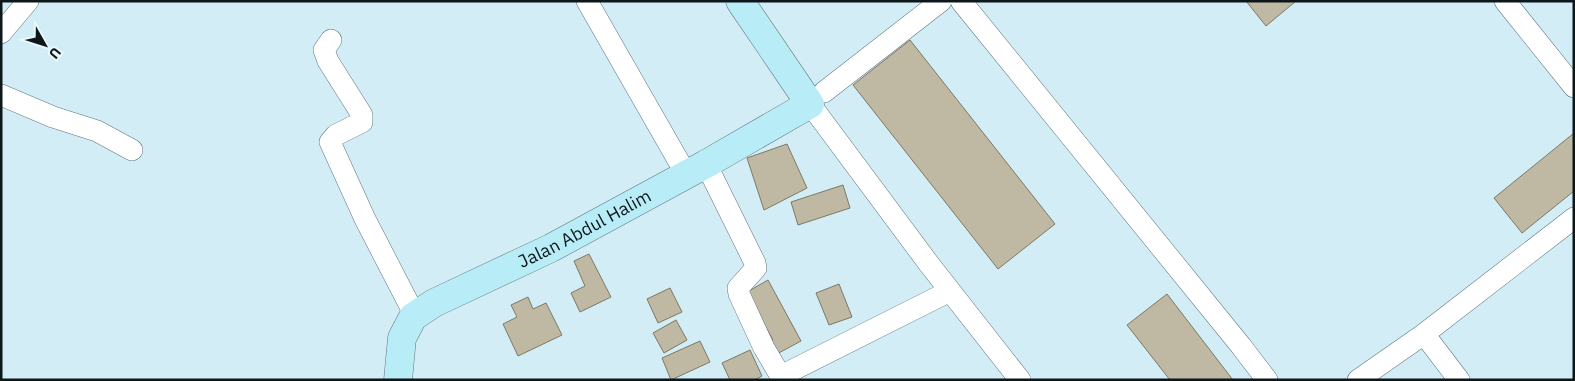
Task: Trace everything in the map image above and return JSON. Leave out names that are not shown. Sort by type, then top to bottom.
[{"type":"street","points":[[1,33],[28,1]]},
{"type":"street","points":[[587,1],[755,263],[756,268],[738,288],[764,348],[782,378],[950,291]]},
{"type":"street","points":[[740,1],[817,98],[950,291],[1020,380]]},
{"type":"street","points":[[817,98],[941,1]]},
{"type":"street","points":[[961,1],[1267,380]]},
{"type":"street","points":[[1505,1],[1574,87]]},
{"type":"street","points":[[331,40],[324,50],[328,61],[362,115],[362,122],[336,134],[330,142],[365,219],[411,308],[413,317]]},
{"type":"street","points":[[1,95],[53,117],[97,131],[132,150]]},
{"type":"street","name":"Jalan Abdul Halim","points":[[398,380],[402,338],[413,317],[434,303],[551,248],[696,169],[817,98]]},
{"type":"street","points":[[1358,380],[1424,334],[1574,218]]},
{"type":"street","points":[[1424,334],[1459,380]]},
{"type":"building","points":[[1246,1],[1296,1],[1266,26]]},
{"type":"building","points":[[910,40],[1055,224],[998,269],[853,85]]},
{"type":"building","points":[[1574,133],[1574,191],[1522,233],[1494,198]]},
{"type":"building","points":[[787,144],[807,188],[764,210],[747,158]]},
{"type":"building","points":[[843,185],[850,208],[798,225],[791,202]]},
{"type":"building","points":[[589,254],[611,297],[580,312],[571,293],[585,286],[574,261]]},
{"type":"building","points":[[768,280],[801,341],[775,355],[768,343],[773,340],[763,322],[742,295]]},
{"type":"building","points":[[839,284],[852,317],[829,325],[816,293]]},
{"type":"building","points":[[670,288],[682,312],[658,323],[647,299]]},
{"type":"building","points":[[1167,294],[1233,380],[1170,380],[1127,325]]},
{"type":"building","points":[[528,297],[533,309],[546,303],[562,335],[518,356],[503,324],[517,317],[511,305]]},
{"type":"building","points":[[676,320],[687,340],[664,353],[653,333]]},
{"type":"building","points":[[700,341],[710,362],[671,380],[662,358]]},
{"type":"building","points":[[750,350],[762,376],[754,380],[730,380],[722,363]]}]
